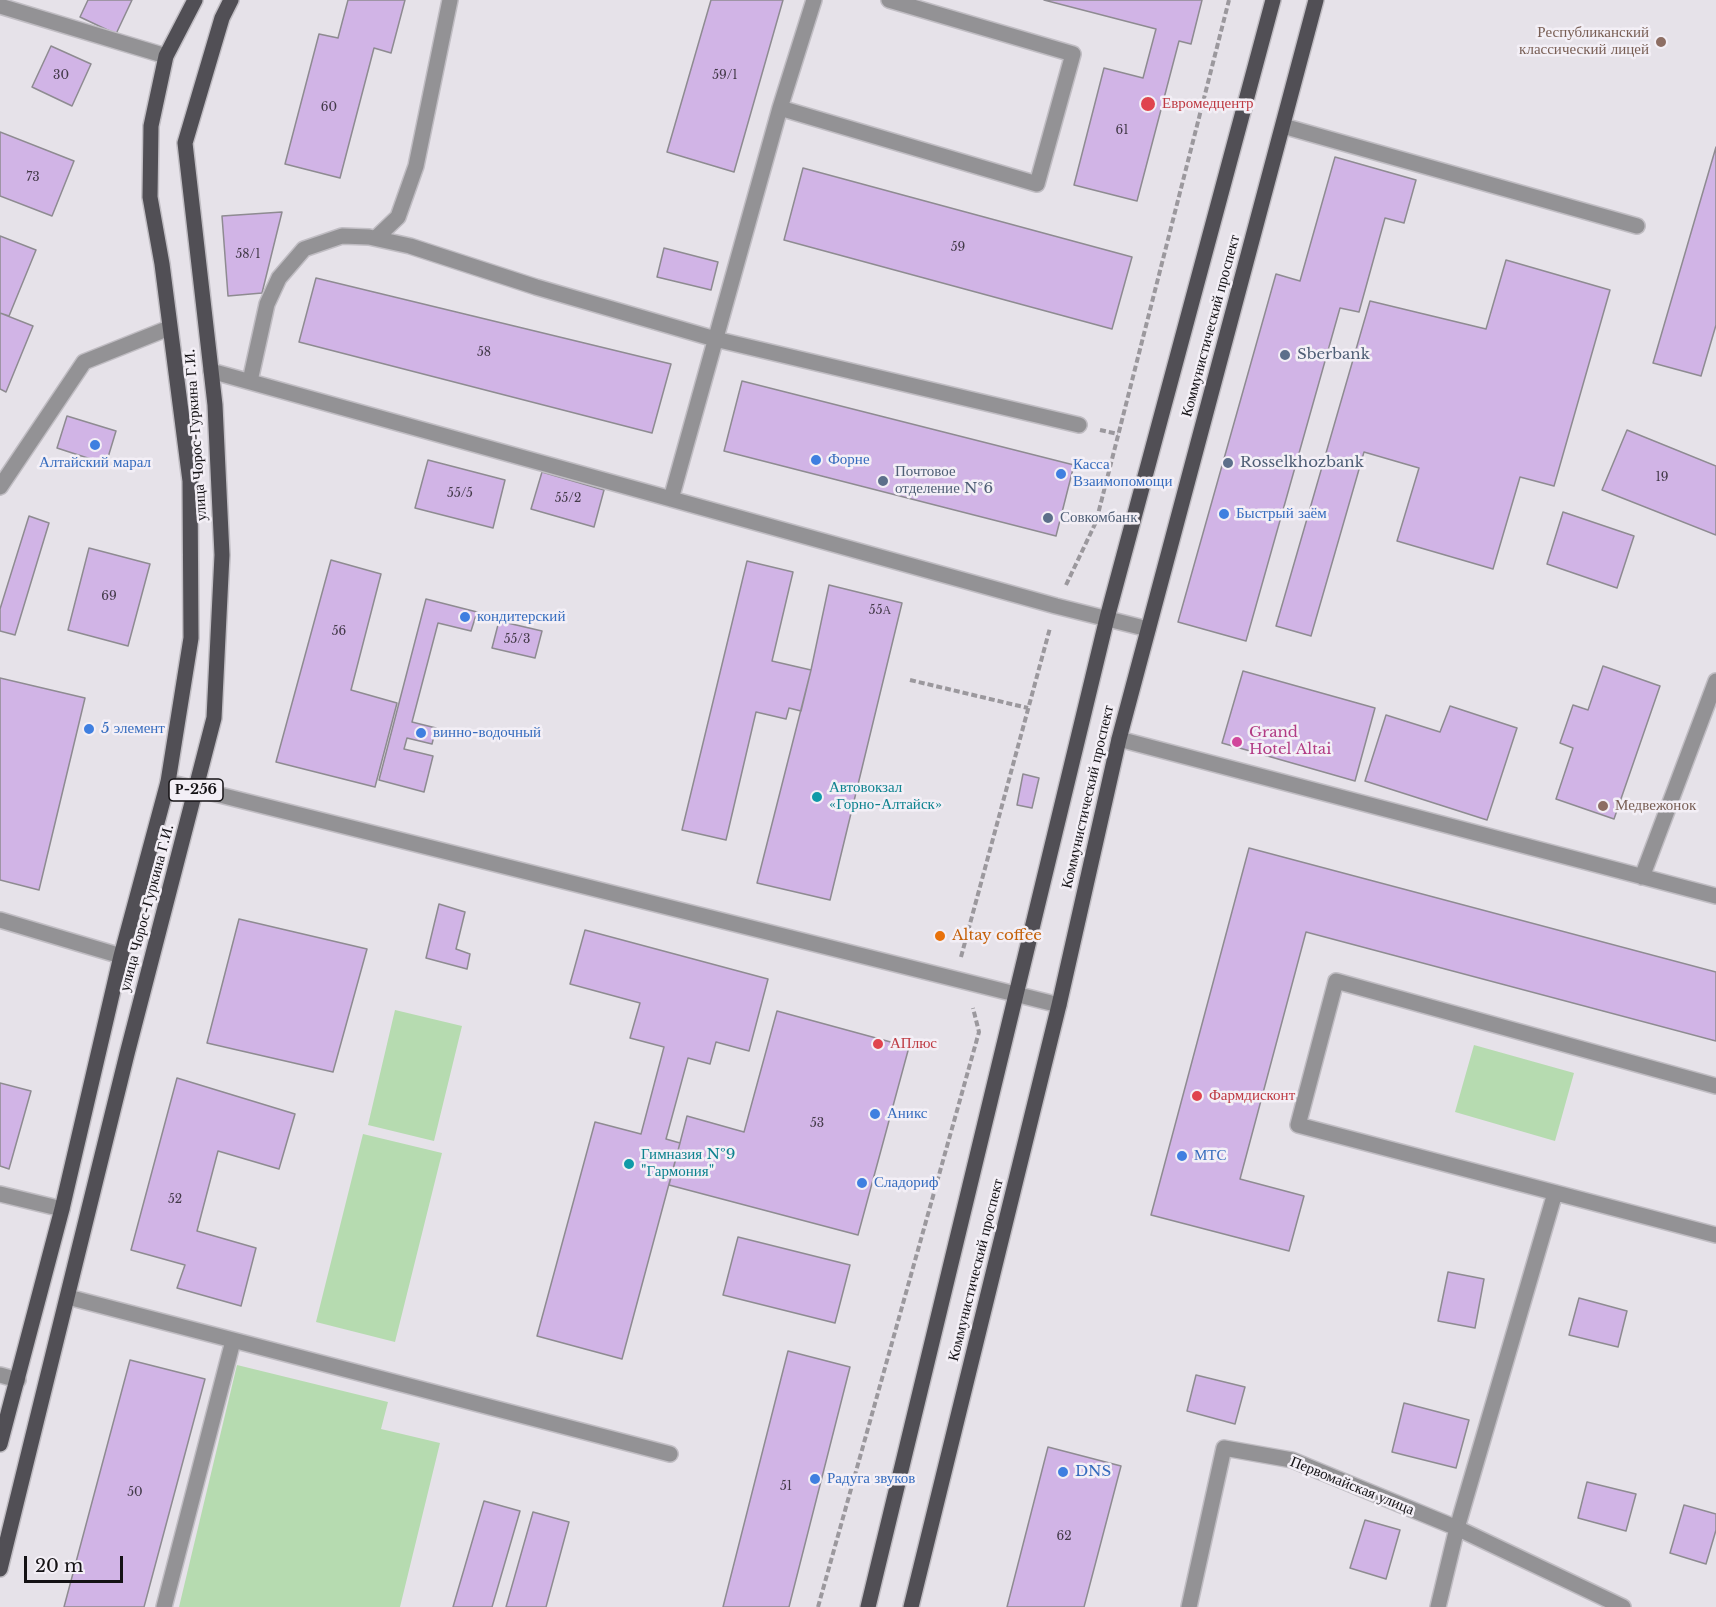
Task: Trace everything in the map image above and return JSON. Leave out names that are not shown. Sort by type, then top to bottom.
[{"type":"main road","name":"улица Чорос-Гуркина Г.И.","points":[[0,1444],[62,1209],[121,956],[168,782],[191,638],[193,591],[190,481],[162,264],[150,197],[151,126],[166,56],[195,0]]},
{"type":"main road","name":"улица Чорос-Гуркина Г.И.","points":[[0,1569],[214,718],[222,555],[211,371],[184,143],[222,18],[231,0]]},
{"type":"main road","name":"Коммунистический проспект","points":[[868,1607],[1107,618],[1273,0]]},
{"type":"main road","name":"Коммунистический проспект","points":[[911,1607],[1059,1005],[1119,739],[1316,0]]},
{"type":"street","points":[[376,238],[398,218],[416,166],[450,0]]},
{"type":"street","points":[[671,499],[780,108],[814,0]]},
{"type":"street","points":[[780,108],[1037,184],[1073,54],[889,0]]},
{"type":"street","points":[[0,6],[166,56]]},
{"type":"street","points":[[1283,126],[1637,226]]},
{"type":"street","points":[[250,381],[267,304],[279,278],[304,249],[342,236],[376,238],[715,339],[1079,425]]},
{"type":"street","points":[[0,487],[84,362],[169,328]]},
{"type":"street","points":[[211,371],[1056,606],[1148,628]]},
{"type":"street","points":[[1642,877],[1716,681]]},
{"type":"street","points":[[1119,739],[1716,897]]},
{"type":"street","points":[[168,782],[1059,1005]]},
{"type":"street","points":[[0,920],[121,956]]},
{"type":"street","points":[[1716,1086],[1336,981],[1298,1125],[1716,1235]]},
{"type":"street","points":[[1438,1607],[1457,1528],[1555,1193]]},
{"type":"street","points":[[0,1194],[62,1209]]},
{"type":"street","points":[[68,1297],[670,1454]]},
{"type":"street","points":[[164,1607],[233,1341]]},
{"type":"street","points":[[0,1375],[18,1380]]},
{"type":"street","name":"Первомайская улица","points":[[1189,1607],[1224,1448],[1292,1460],[1457,1528],[1623,1607]]},
{"type":"path","points":[[818,1607],[979,1032],[960,954],[1056,606],[1096,522],[1229,0]]},
{"type":"path","points":[[910,680],[1028,708]]},
{"type":"green space","points":[[395,1010],[462,1026],[434,1141],[368,1125]]},
{"type":"green space","points":[[1474,1045],[1574,1073],[1555,1141],[1455,1112]]},
{"type":"green space","points":[[363,1134],[442,1153],[395,1342],[316,1322]]},
{"type":"green space","points":[[237,1365],[388,1402],[381,1429],[440,1443],[400,1607],[179,1607]]},
{"type":"building","points":[[88,0],[132,0],[116,34],[80,17]]},
{"type":"building","points":[[348,0],[405,0],[391,53],[374,48],[340,178],[285,164],[319,34],[338,38]]},
{"type":"building","points":[[711,0],[783,0],[734,172],[667,152]]},
{"type":"building","points":[[1044,0],[1202,0],[1191,44],[1179,41],[1137,201],[1074,185],[1104,68],[1143,78],[1156,29]]},
{"type":"building","points":[[51,46],[91,64],[72,106],[32,87]]},
{"type":"building","points":[[0,132],[74,161],[52,216],[0,196]]},
{"type":"building","points":[[1716,147],[1716,325],[1701,376],[1653,363]]},
{"type":"building","points":[[1335,157],[1416,180],[1404,223],[1385,218],[1359,312],[1340,308],[1246,641],[1178,622],[1276,274],[1300,281]]},
{"type":"building","points":[[803,168],[1132,257],[1112,329],[784,240]]},
{"type":"building","points":[[282,212],[262,293],[228,296],[222,216]]},
{"type":"building","points":[[0,236],[36,250],[9,316],[0,313]]},
{"type":"building","points":[[664,248],[718,262],[711,290],[657,277]]},
{"type":"building","points":[[1506,260],[1610,290],[1554,486],[1520,477],[1493,569],[1397,541],[1419,468],[1364,452],[1311,636],[1276,626],[1370,301],[1486,329]]},
{"type":"building","points":[[316,278],[671,364],[652,433],[299,342]]},
{"type":"building","points":[[0,313],[33,326],[6,392],[0,389]]},
{"type":"building","points":[[742,381],[1074,465],[1056,536],[724,451]]},
{"type":"building","points":[[67,416],[116,431],[106,464],[57,448]]},
{"type":"building","points":[[1627,430],[1716,466],[1716,535],[1602,490]]},
{"type":"building","points":[[428,460],[505,480],[493,528],[415,508]]},
{"type":"building","points":[[542,472],[604,490],[594,527],[531,509]]},
{"type":"building","points":[[1563,512],[1634,536],[1617,588],[1547,564]]},
{"type":"building","points":[[29,516],[49,523],[15,635],[0,631],[0,609]]},
{"type":"building","points":[[89,548],[150,564],[128,646],[68,630]]},
{"type":"building","points":[[331,560],[381,574],[351,690],[397,703],[375,787],[276,762]]},
{"type":"building","points":[[747,561],[793,572],[772,661],[811,670],[801,711],[789,708],[786,719],[756,712],[726,840],[682,830]]},
{"type":"building","name":"Автовокзал «Горно-Алтайск»","points":[[829,585],[902,603],[830,900],[757,883],[811,670]]},
{"type":"building","points":[[426,599],[477,612],[471,631],[438,623],[412,722],[436,728],[432,744],[407,738],[404,749],[433,756],[424,792],[379,780]]},
{"type":"building","points":[[499,621],[542,631],[535,658],[492,648]]},
{"type":"building","points":[[1603,666],[1660,686],[1614,819],[1556,799],[1573,748],[1560,743],[1573,705],[1588,710]]},
{"type":"building","points":[[1243,671],[1375,708],[1355,781],[1222,743]]},
{"type":"building","points":[[0,678],[85,698],[39,890],[0,880]]},
{"type":"building","points":[[1450,706],[1517,728],[1487,820],[1365,781],[1386,715],[1440,732]]},
{"type":"building","points":[[1023,774],[1039,778],[1032,808],[1017,805]]},
{"type":"building","points":[[1249,848],[1716,972],[1716,1041],[1306,932],[1240,1179],[1304,1196],[1289,1251],[1151,1215]]},
{"type":"building","points":[[439,904],[465,912],[456,949],[470,954],[467,969],[426,958]]},
{"type":"building","points":[[239,919],[367,949],[333,1072],[207,1043]]},
{"type":"building","name":"Гимназия №9 \"Гармония\"","points":[[585,930],[768,979],[749,1051],[716,1042],[710,1064],[688,1058],[666,1139],[680,1143],[622,1359],[537,1336],[595,1122],[641,1134],[664,1047],[630,1038],[640,1003],[570,984]]},
{"type":"building","points":[[777,1011],[909,1047],[858,1235],[669,1185],[687,1116],[744,1132]]},
{"type":"building","points":[[177,1078],[295,1114],[279,1169],[218,1151],[197,1231],[256,1248],[241,1306],[177,1288],[185,1265],[131,1250]]},
{"type":"building","points":[[0,1083],[31,1091],[9,1169],[0,1166]]},
{"type":"building","points":[[738,1237],[850,1265],[835,1323],[723,1295]]},
{"type":"building","points":[[1448,1272],[1484,1279],[1475,1328],[1438,1321]]},
{"type":"building","points":[[1579,1298],[1627,1311],[1618,1347],[1569,1335]]},
{"type":"building","points":[[788,1351],[850,1367],[789,1607],[723,1607]]},
{"type":"building","points":[[130,1360],[205,1379],[144,1607],[64,1607]]},
{"type":"building","points":[[1196,1375],[1245,1387],[1235,1424],[1187,1411]]},
{"type":"building","points":[[1404,1403],[1469,1420],[1456,1468],[1392,1452]]},
{"type":"building","points":[[1048,1447],[1121,1466],[1084,1607],[1007,1607]]},
{"type":"building","points":[[1587,1482],[1636,1494],[1626,1531],[1578,1518]]},
{"type":"building","points":[[484,1501],[520,1511],[492,1607],[453,1607]]},
{"type":"building","points":[[1684,1505],[1716,1514],[1716,1530],[1706,1564],[1670,1553]]},
{"type":"building","points":[[533,1512],[569,1522],[546,1607],[506,1607]]},
{"type":"building","points":[[1365,1520],[1400,1530],[1386,1579],[1350,1568]]},
{"type":"place","name":"Республиканский классический лицей","points":[[1661,42]]},
{"type":"place","name":"Евромедцентр","points":[[1148,104]]},
{"type":"place","name":"Sberbank","points":[[1285,355]]},
{"type":"place","name":"Алтайский марал","points":[[95,445]]},
{"type":"place","name":"Форне","points":[[816,460]]},
{"type":"place","name":"Rosselkhozbank","points":[[1228,463]]},
{"type":"place","name":"Касса Взаимопомощи","points":[[1061,474]]},
{"type":"place","name":"Почтовое отделение №6","points":[[883,481]]},
{"type":"place","name":"Быстрый заём","points":[[1224,514]]},
{"type":"place","name":"Совкомбанк","points":[[1048,518]]},
{"type":"place","name":"кондитерский","points":[[465,617]]},
{"type":"place","name":"5 элемент","points":[[89,729]]},
{"type":"place","name":"винно-водочный","points":[[421,733]]},
{"type":"place","name":"Grand Hotel Altai","points":[[1237,742]]},
{"type":"place","name":"Автовокзал «Горно-Алтайск»","points":[[817,797]]},
{"type":"place","name":"Медвежонок","points":[[1603,806]]},
{"type":"place","name":"Altay coffee","points":[[940,936]]},
{"type":"place","name":"АПлюс","points":[[878,1044]]},
{"type":"place","name":"Фармдисконт","points":[[1197,1096]]},
{"type":"place","name":"Аникс","points":[[875,1114]]},
{"type":"place","name":"МТС","points":[[1182,1156]]},
{"type":"place","name":"Гимназия №9 \"Гармония\"","points":[[629,1164]]},
{"type":"place","name":"Сладориф","points":[[862,1183]]},
{"type":"place","name":"DNS","points":[[1063,1472]]},
{"type":"place","name":"Радуга звуков","points":[[815,1479]]}]
